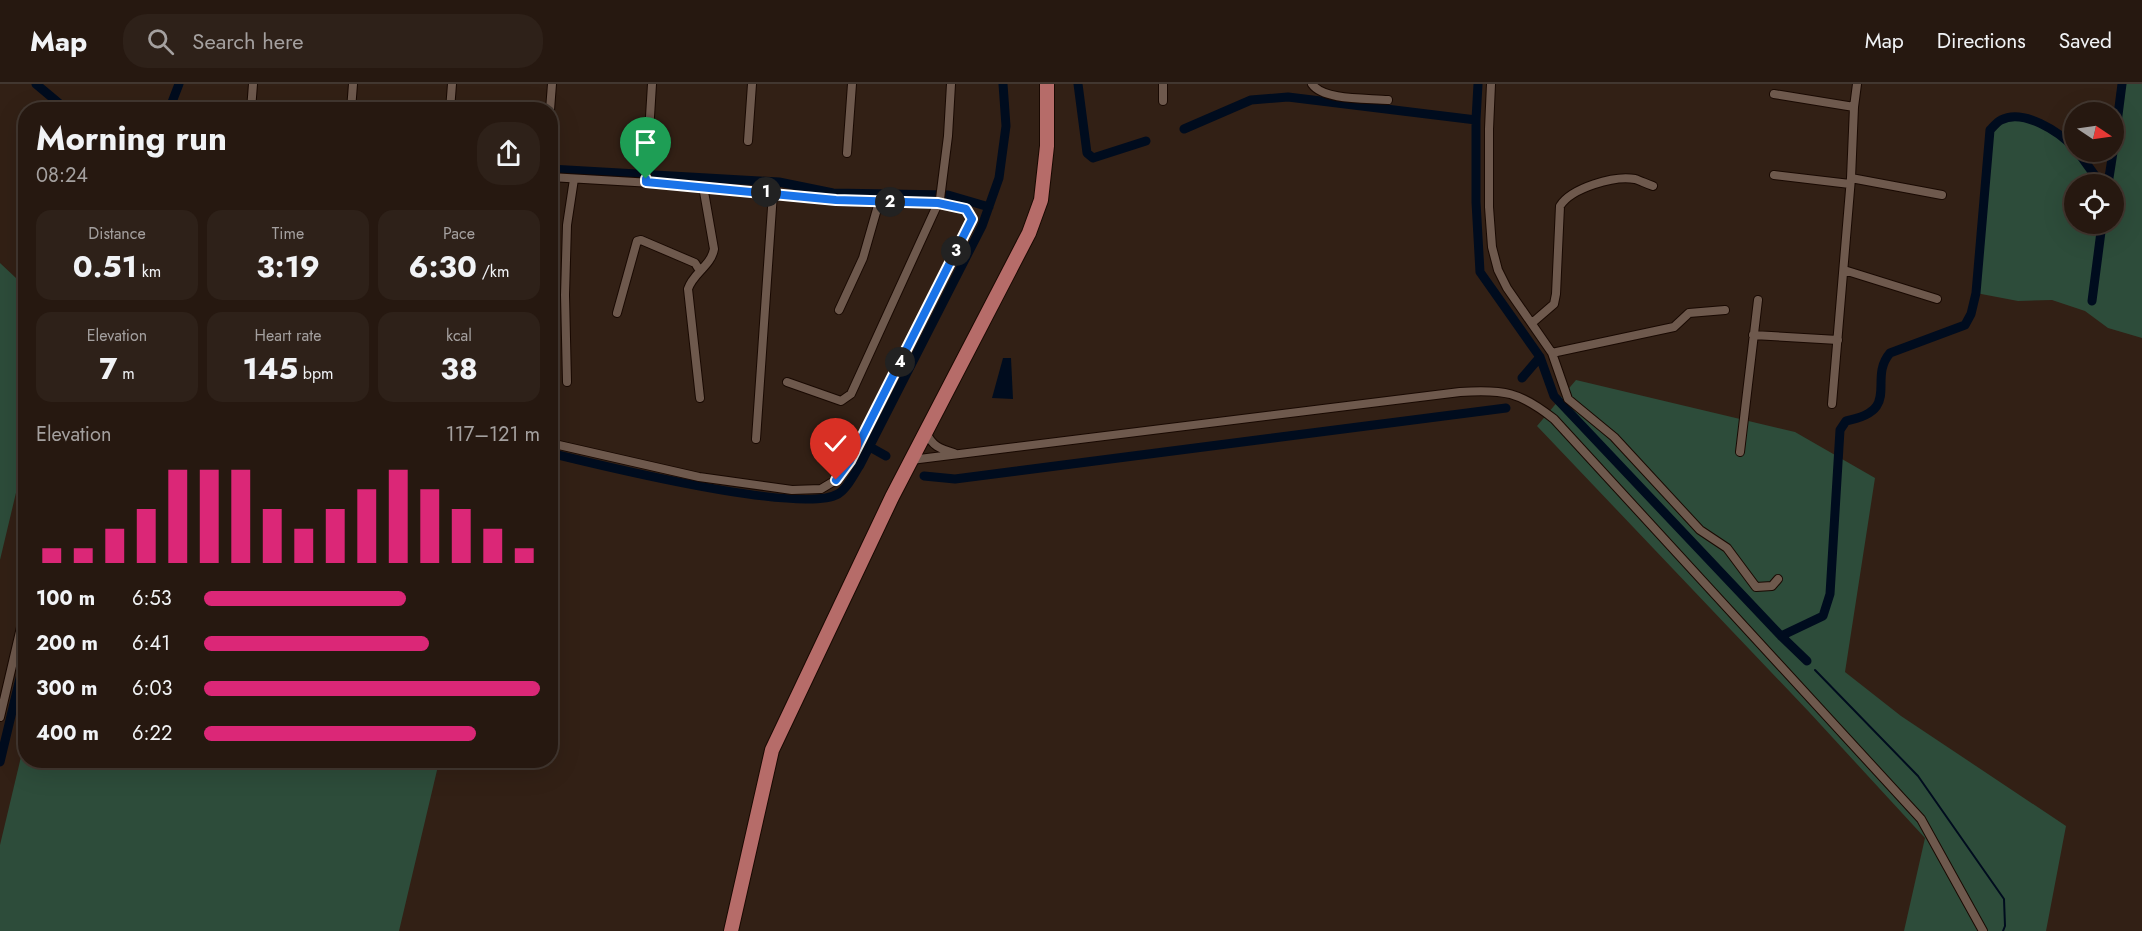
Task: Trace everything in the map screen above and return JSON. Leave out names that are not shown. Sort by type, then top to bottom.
[{"type":"main road","points":[[730,931],[772,750],[911,460],[1029,233],[1041,200],[1047,146],[1047,84]]},
{"type":"street","points":[[252,102],[253,84]]},
{"type":"street","points":[[352,102],[353,84]]},
{"type":"street","points":[[451,102],[452,84]]},
{"type":"street","points":[[551,102],[552,84]]},
{"type":"street","points":[[646,180],[652,84]]},
{"type":"street","points":[[748,141],[752,84]]},
{"type":"street","points":[[847,153],[852,84]]},
{"type":"street","points":[[787,382],[841,401],[851,394],[939,201],[942,190],[951,84]]},
{"type":"street","points":[[1163,84],[1163,101]]},
{"type":"street","points":[[1312,84],[1317,90],[1332,96],[1388,100]]},
{"type":"street","points":[[1491,84],[1489,207],[1492,247],[1498,270],[1507,288],[1552,353],[1568,399],[1614,437],[1700,530],[1727,548],[1756,587],[1772,586],[1778,579]]},
{"type":"street","points":[[1832,404],[1857,84]]},
{"type":"street","points":[[1774,94],[1854,107]]},
{"type":"street","points":[[1774,175],[1851,181],[1942,195]]},
{"type":"street","points":[[558,177],[646,180],[836,200],[939,201],[966,209],[972,219],[850,461],[836,480],[821,489],[792,490],[699,477],[558,445]]},
{"type":"street","points":[[567,382],[565,295],[567,225],[574,178]]},
{"type":"street","points":[[1532,323],[1554,304],[1560,206],[1565,199],[1572,193],[1599,183],[1633,178],[1653,186]]},
{"type":"street","points":[[700,398],[688,289],[690,281],[713,257],[714,249],[703,186]]},
{"type":"street","points":[[756,439],[773,193]]},
{"type":"street","points":[[839,310],[863,258],[879,202]]},
{"type":"street","points":[[617,313],[637,241],[641,240],[695,263],[700,271]]},
{"type":"street","points":[[1844,270],[1936,299]]},
{"type":"street","points":[[1740,453],[1758,300]]},
{"type":"street","points":[[1552,353],[1674,327],[1689,313],[1725,310]]},
{"type":"street","points":[[1753,335],[1838,340]]},
{"type":"street","points":[[911,460],[1460,392],[1488,390],[1512,393],[1533,402],[1554,419],[1921,819],[1983,931]]},
{"type":"street","points":[[926,432],[938,448],[957,454]]},
{"type":"street","points":[[0,717],[18,640]]},
{"type":"green space","points":[[2122,84],[2142,84],[2142,338],[2108,328],[2085,311],[2052,300],[2018,301],[1976,293],[1990,130],[2001,120],[2020,117],[2030,119],[2060,135],[2064,138],[2064,162],[2086,162],[2094,174],[2064,174],[2064,234],[2124,234],[2124,174],[2109,174],[2111,162],[2124,162],[2124,102],[2119,102]]},
{"type":"green space","points":[[0,263],[18,282],[18,484],[0,560]]},
{"type":"green space","points":[[1576,380],[1795,432],[1875,478],[1845,672],[1901,716],[2066,826],[2046,931],[1904,931],[1925,838],[1810,713],[1537,426]]},
{"type":"green space","points":[[18,768],[438,768],[399,931],[0,931],[0,845]]},
{"type":"water","points":[[1003,358],[1011,358],[1013,399],[992,398]]},
{"type":"waterway","points":[[36,84],[57,102]]},
{"type":"waterway","points":[[172,102],[179,84]]},
{"type":"waterway","points":[[558,455],[653,477],[744,493],[817,499],[841,492],[860,465],[982,226],[999,178],[1006,126],[1003,84]]},
{"type":"waterway","points":[[1078,84],[1087,153],[1093,158],[1146,141]]},
{"type":"waterway","points":[[1478,84],[1476,202],[1480,272],[1540,357],[1554,396],[1807,661]]},
{"type":"waterway","points":[[2120,102],[2122,84]]},
{"type":"waterway","points":[[1184,129],[1251,100],[1288,97],[1476,120]]},
{"type":"waterway","points":[[1781,636],[1823,616],[1830,594],[1840,430],[1846,421],[1874,410],[1881,393],[1881,373],[1890,353],[1965,325],[1971,314],[1976,293],[1990,130],[2001,120],[2020,117],[2051,129],[2064,138]]},
{"type":"waterway","points":[[2085,162],[2094,174]]},
{"type":"waterway","points":[[2110,174],[2111,162]]},
{"type":"waterway","points":[[558,169],[779,182],[833,193],[948,195],[989,207]]},
{"type":"waterway","points":[[2092,301],[2101,234]]},
{"type":"waterway","points":[[1522,378],[1540,357]]},
{"type":"waterway","points":[[924,476],[955,479],[1506,408]]},
{"type":"waterway","points":[[870,447],[886,456]]},
{"type":"waterway","points":[[1815,670],[1918,776],[2004,899],[2005,926],[2003,931]]},
{"type":"waterway","points":[[0,762],[18,687]]},
{"type":"route","points":[[646,179],[646,182],[836,200],[938,203],[966,209],[972,219],[850,461],[836,480]]}]
